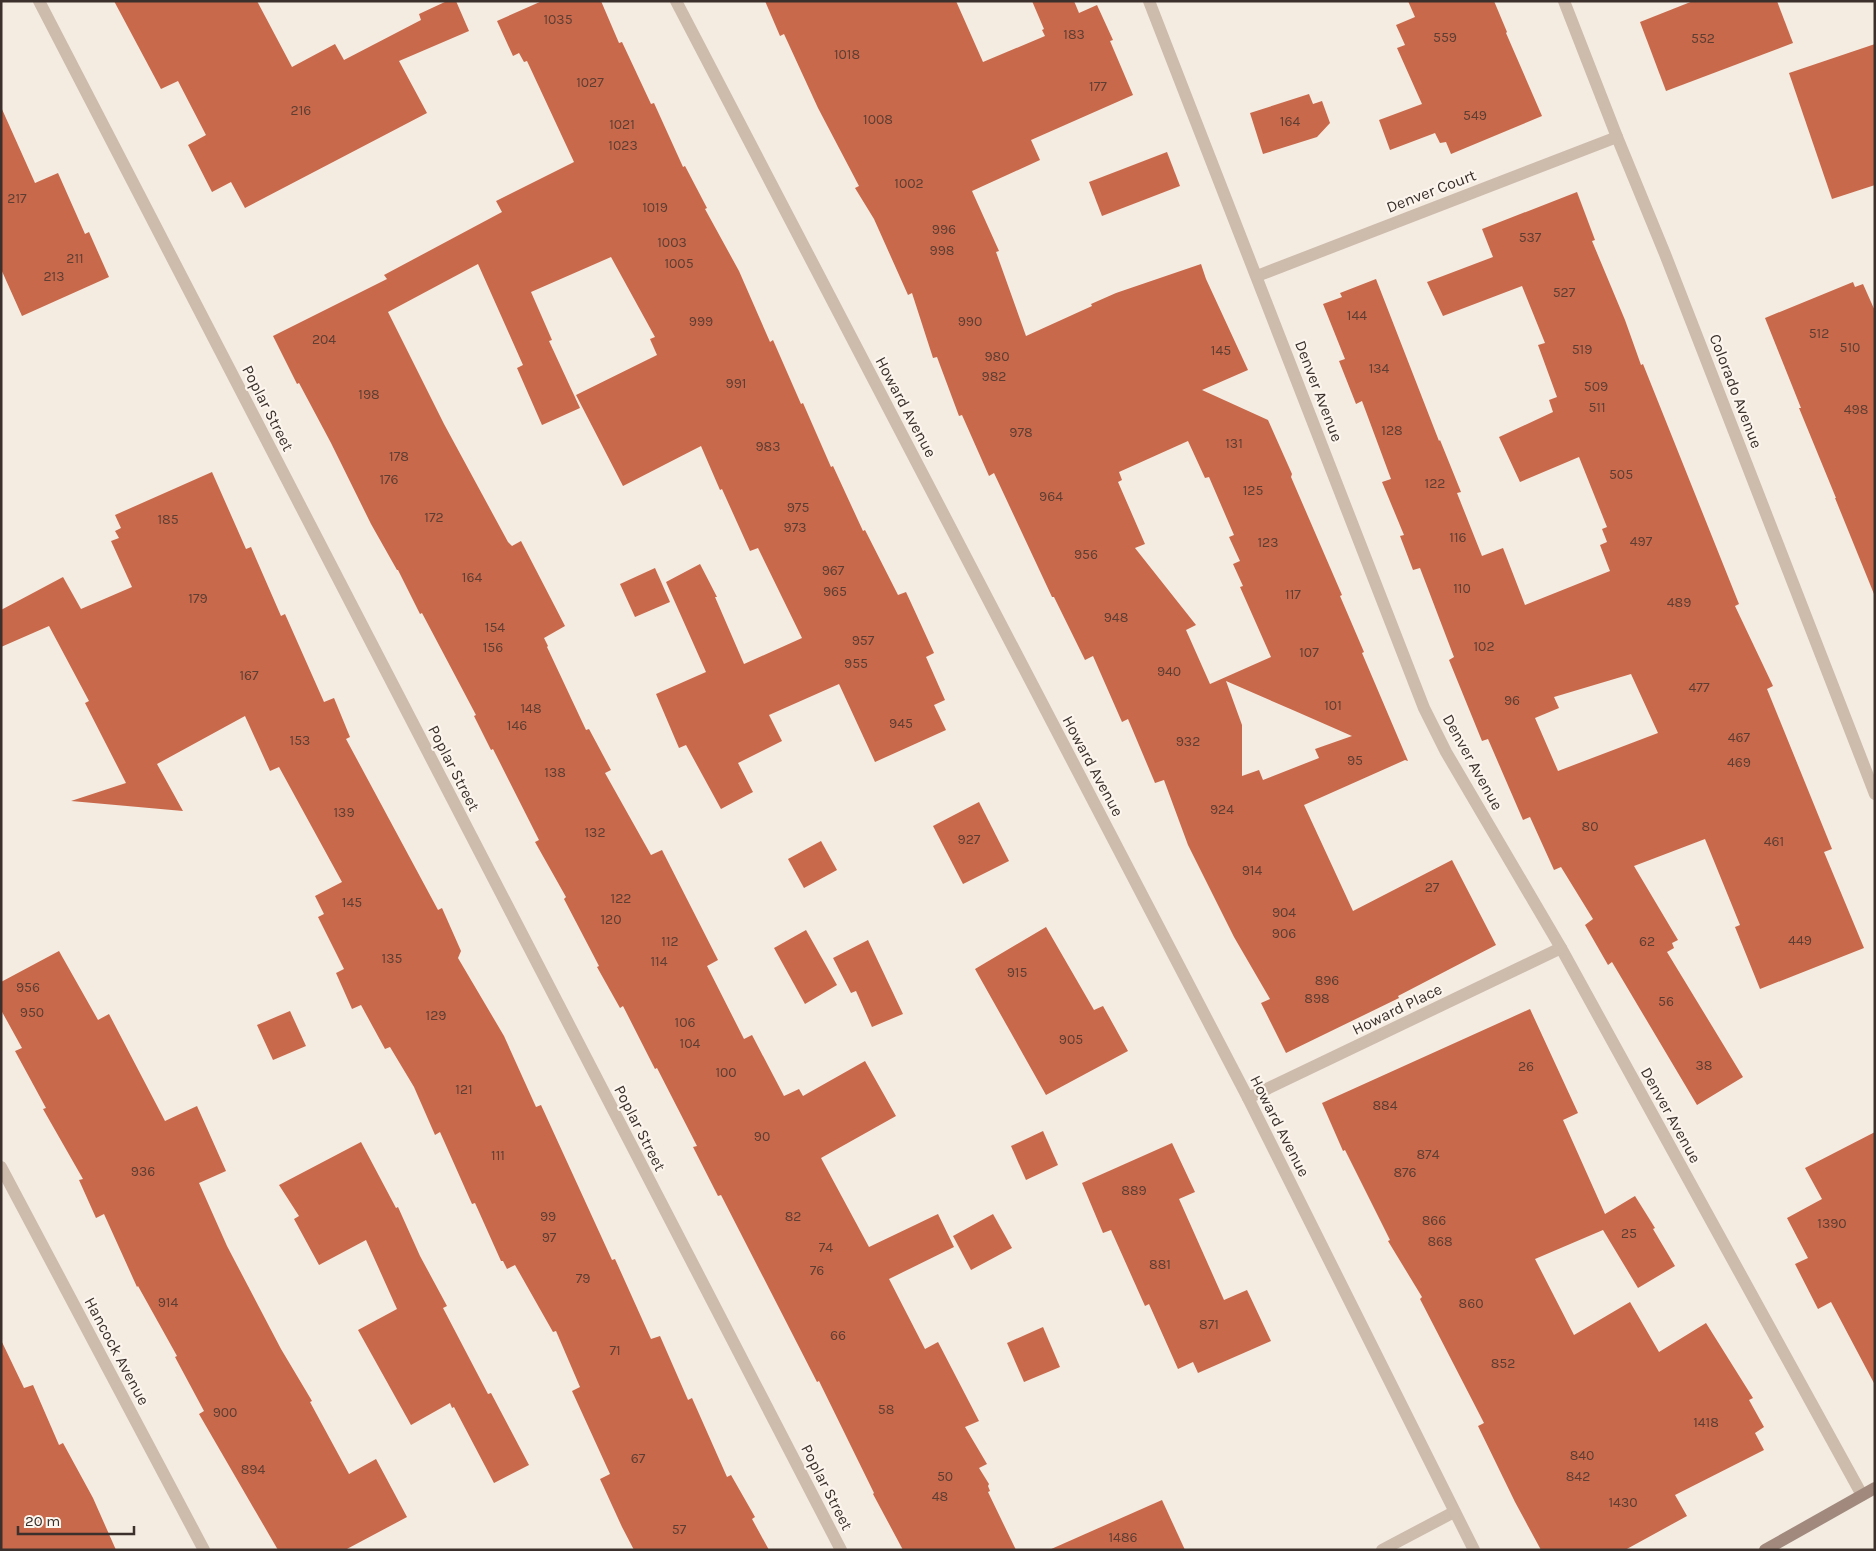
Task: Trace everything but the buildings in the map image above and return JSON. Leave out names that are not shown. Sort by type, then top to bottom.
[{"type":"main road","points":[[1765,1550],[1875,1488]]},
{"type":"street","name":"Poplar Street","points":[[39,1],[841,1550]]},
{"type":"street","name":"Howard Avenue","points":[[676,1],[1248,1098],[1474,1550]]},
{"type":"street","name":"Denver Avenue","points":[[1149,1],[1424,708],[1446,752],[1561,948],[1862,1495]]},
{"type":"street","name":"Colorado Avenue","points":[[1564,1],[1616,137],[1665,254],[1875,794]]},
{"type":"street","name":"Denver Court","points":[[1257,276],[1616,137]]},
{"type":"street","name":"Howard Place","points":[[1248,1098],[1561,948]]},
{"type":"street","name":"Hancock Avenue","points":[[1,1166],[204,1550]]},
{"type":"street","points":[[1382,1550],[1454,1512]]}]
